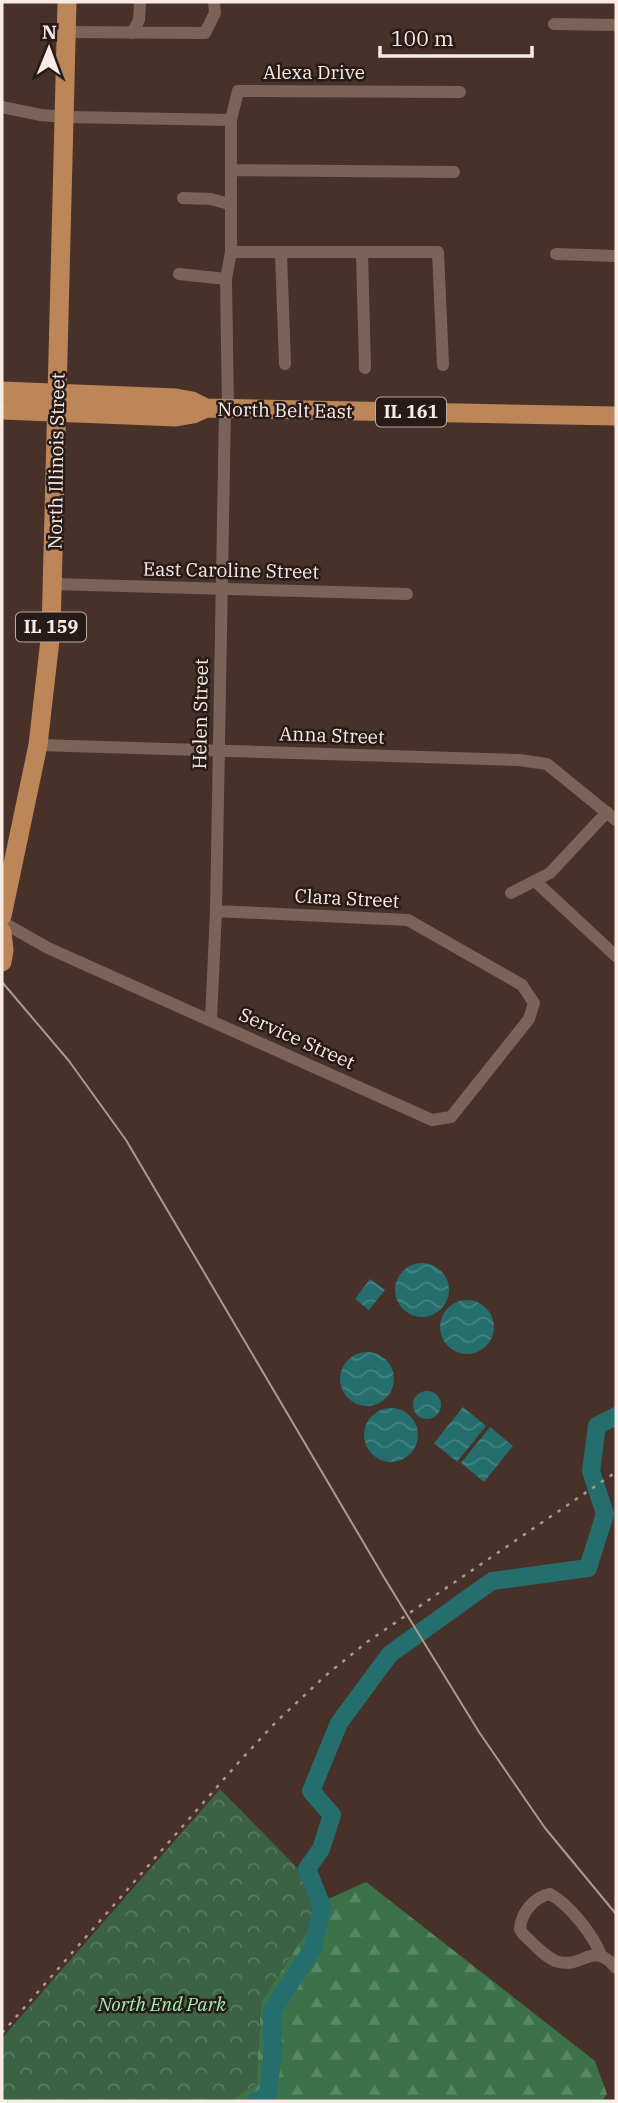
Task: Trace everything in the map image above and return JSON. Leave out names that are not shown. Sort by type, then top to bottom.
[{"type":"main road","name":"North Illinois Street","points":[[2,919],[38,745],[51,631],[67,2]]},
{"type":"main road","name":"IL 161","points":[[2,391],[56,404]]},
{"type":"main road","name":"North Belt East","points":[[56,404],[176,398],[219,409],[616,416]]},
{"type":"main road","name":"IL 161","points":[[2,410],[56,404]]},
{"type":"main road","points":[[2,932],[2,962]]},
{"type":"street","points":[[132,33],[139,20],[140,2]]},
{"type":"street","points":[[67,32],[205,33],[215,13],[214,2]]},
{"type":"street","points":[[554,24],[616,25]]},
{"type":"street","name":"Alexa Drive","points":[[231,120],[238,91],[460,92]]},
{"type":"street","points":[[2,107],[66,117],[231,120]]},
{"type":"street","name":"Helen Street","points":[[211,1020],[216,911],[221,589],[219,409],[226,279],[231,252],[231,120]]},
{"type":"street","points":[[232,170],[454,172]]},
{"type":"street","points":[[183,198],[211,199],[229,204]]},
{"type":"street","points":[[231,252],[438,252],[443,365]]},
{"type":"street","points":[[362,253],[365,368]]},
{"type":"street","points":[[281,254],[285,364]]},
{"type":"street","points":[[556,254],[616,256]]},
{"type":"street","points":[[179,274],[226,279]]},
{"type":"street","name":"East Caroline Street","points":[[53,584],[407,594]]},
{"type":"street","name":"Anna Street","points":[[38,745],[519,760],[547,764],[612,816],[550,873],[511,893]]},
{"type":"street","points":[[535,881],[616,956]]},
{"type":"street","name":"Clara Street","points":[[216,911],[408,920],[522,985],[534,1003]]},
{"type":"street","name":"Service Street","points":[[2,919],[48,948],[432,1120],[451,1116],[529,1019],[534,1003]]},
{"type":"street","points":[[601,1955],[594,1939],[559,1899],[550,1894],[538,1899],[524,1913],[520,1929],[523,1934],[557,1962],[601,1955],[609,1959],[616,1968]]},
{"type":"green space","name":"North End Park","points":[[220,1789],[328,1899],[261,2002],[256,2084],[230,2101],[2,2101],[2,2038]]},
{"type":"green space","points":[[366,1882],[595,2061],[607,2094],[602,2101],[230,2101],[256,2084],[261,2002],[328,1899]]},
{"type":"water","points":[[427,1263],[437,1267],[445,1275],[449,1290],[445,1305],[437,1313],[417,1317],[407,1313],[399,1305],[395,1285],[399,1275],[407,1267]]},
{"type":"water","points":[[370,1279],[385,1290],[369,1310],[355,1299]]},
{"type":"water","points":[[472,1300],[482,1304],[490,1312],[494,1327],[490,1342],[482,1350],[462,1354],[452,1350],[444,1342],[440,1322],[444,1312],[452,1304]]},
{"type":"water","points":[[372,1352],[382,1356],[390,1364],[394,1379],[390,1394],[382,1402],[362,1406],[352,1402],[344,1394],[340,1374],[344,1364],[352,1356]]},
{"type":"water","points":[[427,1391],[437,1395],[441,1405],[437,1415],[427,1419],[417,1415],[413,1405],[417,1395]]},
{"type":"water","points":[[463,1407],[486,1426],[457,1462],[434,1443]]},
{"type":"water","points":[[396,1408],[406,1412],[414,1420],[418,1435],[414,1450],[406,1458],[386,1462],[376,1458],[368,1450],[364,1430],[368,1420],[376,1412]]},
{"type":"water","points":[[490,1427],[513,1446],[484,1482],[461,1463]]},
{"type":"waterway","points":[[257,2101],[268,2095],[273,2050],[272,2011],[313,1948],[322,1906],[307,1869],[321,1849],[332,1815],[311,1791],[339,1723],[390,1654],[492,1581],[588,1568],[605,1514],[591,1471],[597,1426],[616,1416]]},
{"type":"tram line","points":[[2,982],[69,1061],[126,1140],[385,1579],[479,1732],[545,1828],[616,1914]]},
{"type":"railway","points":[[2,2033],[238,1763],[275,1723],[325,1676],[367,1642],[616,1472]]}]
